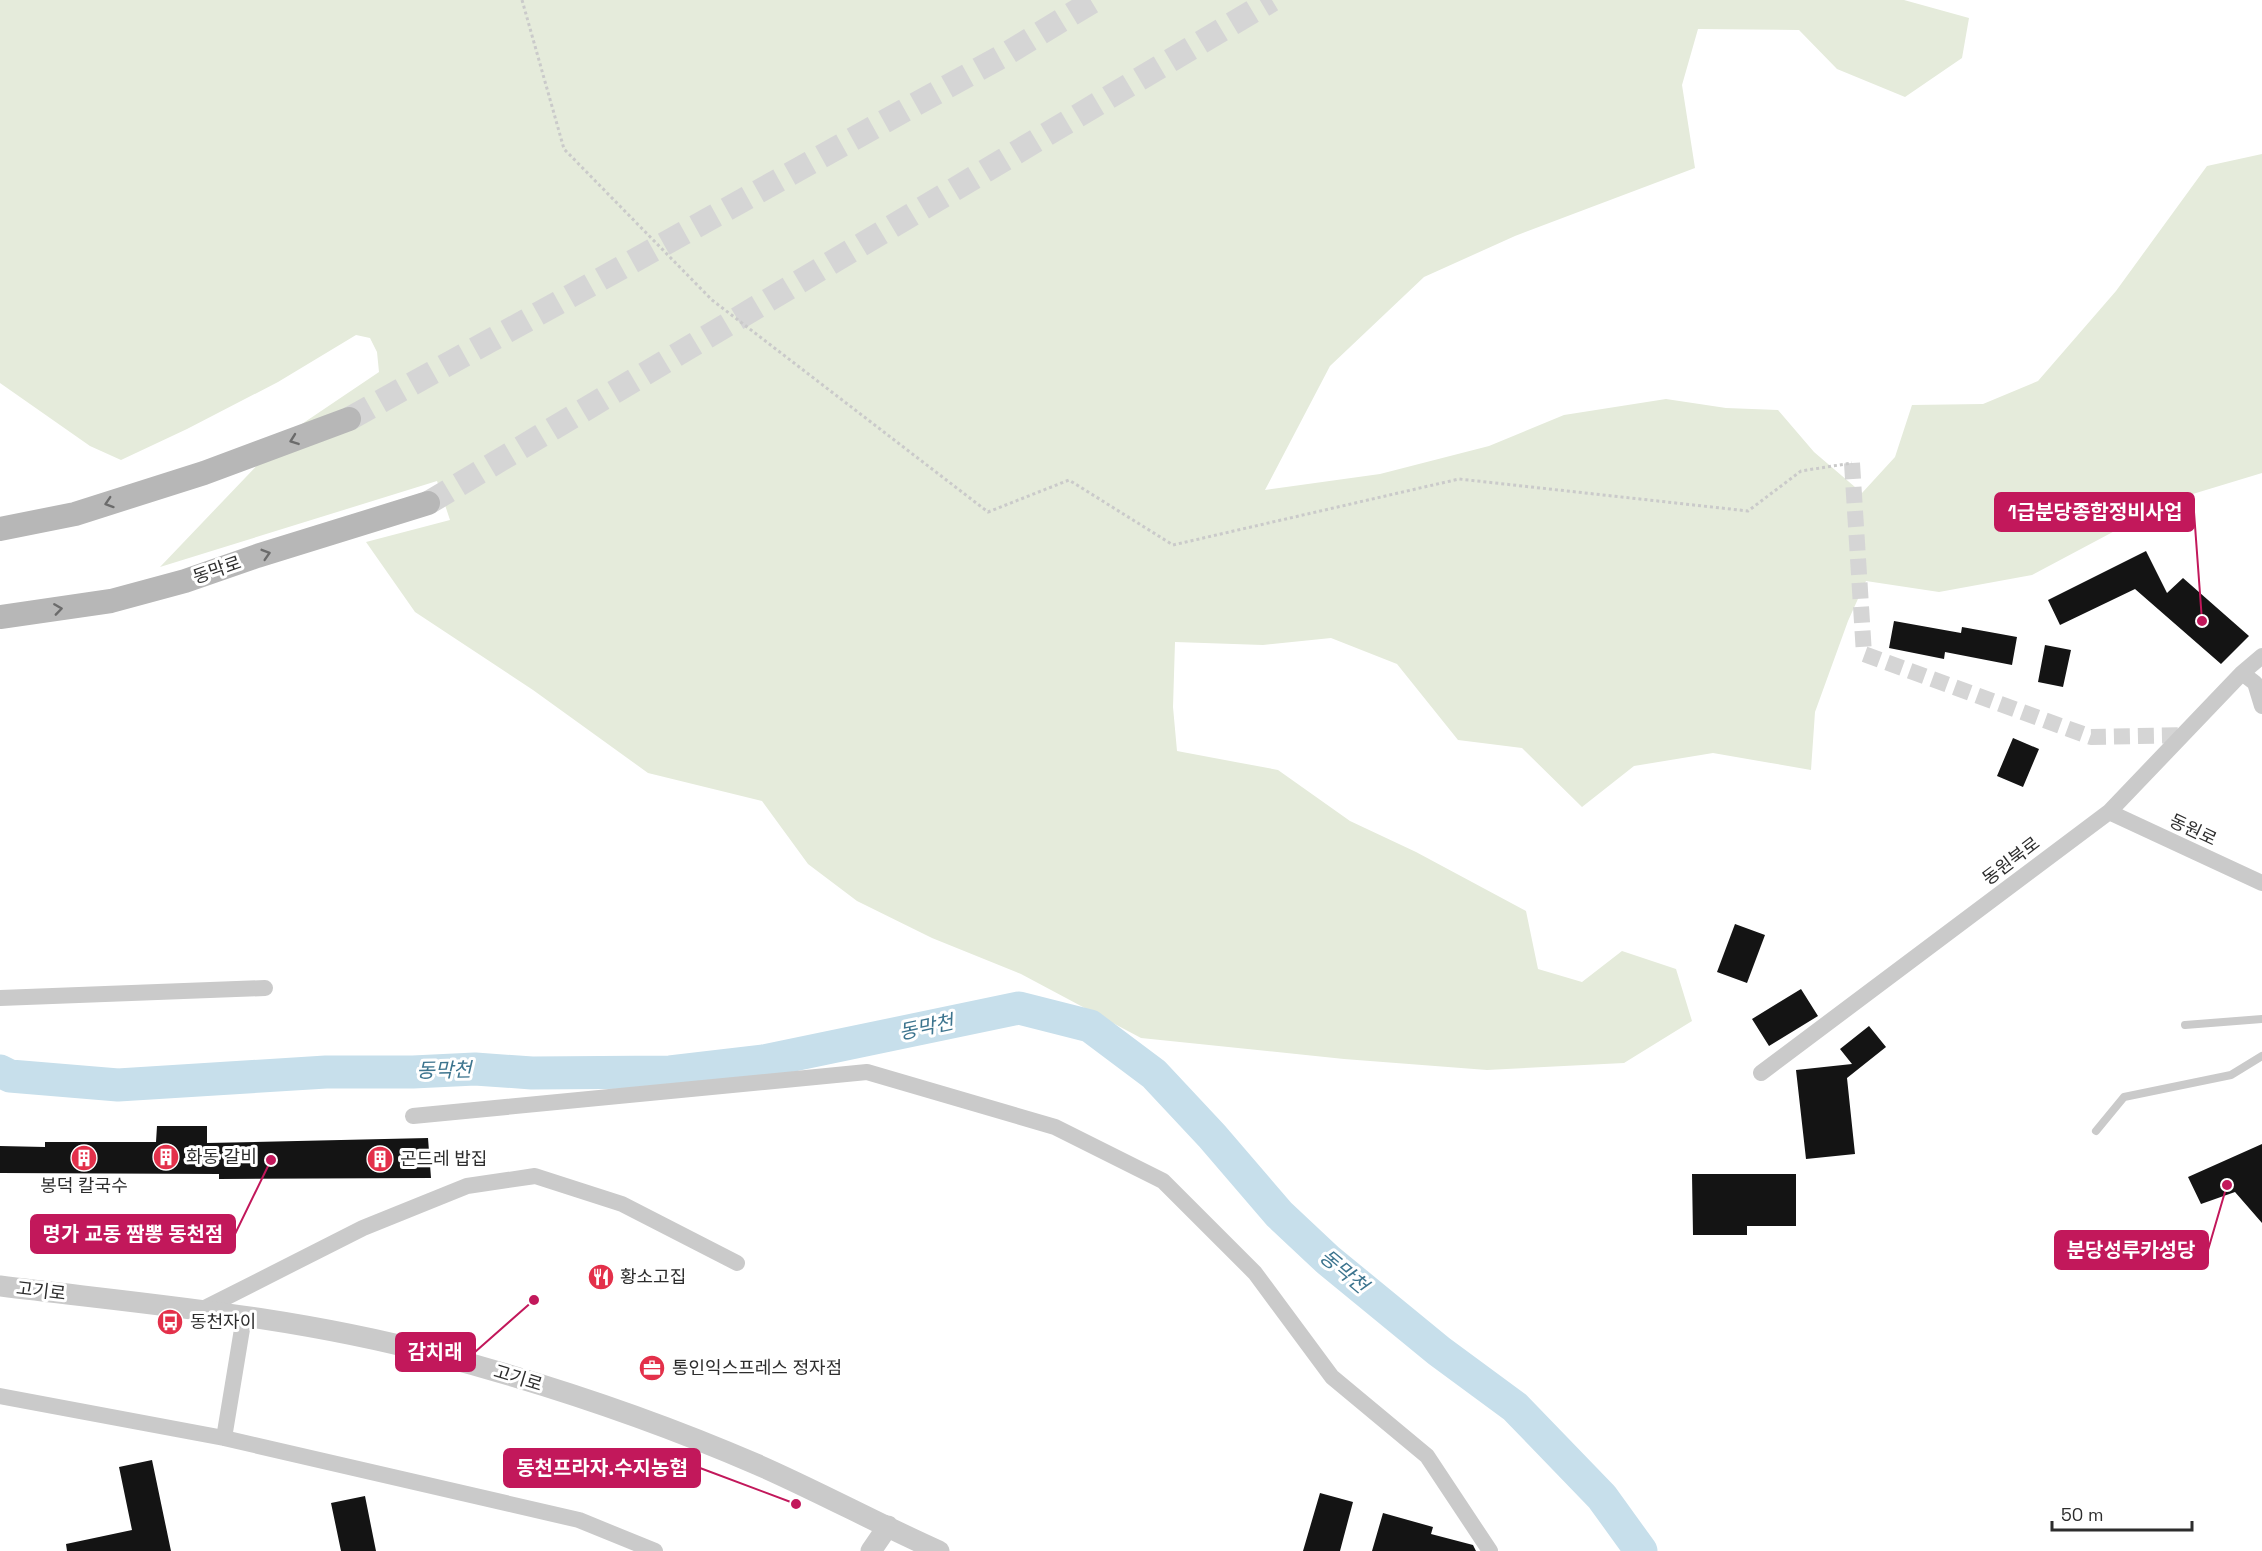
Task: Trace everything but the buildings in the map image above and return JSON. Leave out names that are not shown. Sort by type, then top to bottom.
[{"type":"main road","points":[[0,529],[75,514],[204,473],[349,419]]},
{"type":"main road","name":"동막로","points":[[0,617],[121,598],[185,581],[257,556],[428,504]]},
{"type":"street","name":"동원북로","points":[[1761,1072],[2109,812],[2242,673],[2262,656]]},
{"type":"street","points":[[2242,673],[2255,683],[2262,706]]},
{"type":"street","name":"동원로","points":[[2109,812],[2262,883]]},
{"type":"street","points":[[0,998],[265,988]]},
{"type":"street","points":[[413,1116],[867,1072],[1055,1127],[1163,1181],[1255,1274],[1332,1377],[1427,1456],[1490,1551]]},
{"type":"street","points":[[201,1310],[363,1227],[467,1186],[535,1176],[622,1204],[737,1263]]},
{"type":"street","name":"고기로","points":[[0,1286],[296,1324],[390,1343],[476,1366],[556,1390],[690,1437],[791,1480],[939,1551]]},
{"type":"street","points":[[224,1438],[244,1317]]},
{"type":"street","points":[[0,1396],[224,1438],[579,1520],[656,1551]]},
{"type":"street","points":[[871,1551],[888,1526]]},
{"type":"lane","points":[[2185,1024],[2262,1019]]},
{"type":"lane","points":[[2096,1131],[2124,1097],[2231,1075],[2262,1056]]},
{"type":"path","points":[[522,0],[564,149],[712,300],[988,512],[1070,480],[1173,545],[1459,479],[1748,511],[1801,471],[1852,463]]},
{"type":"green space","points":[[0,0],[1904,0],[1969,18],[1962,58],[1905,97],[1837,69],[1799,30],[1698,29],[1682,85],[1695,168],[1515,236],[1424,277],[1330,366],[1265,490],[1380,474],[1489,446],[1564,415],[1666,399],[1726,408],[1778,410],[1814,452],[1862,493],[1895,457],[1912,405],[1983,404],[2038,381],[2116,291],[2207,166],[2262,154],[2262,473],[2173,500],[2032,575],[1939,592],[1866,581],[1848,621],[1815,712],[1811,770],[1713,753],[1634,766],[1582,807],[1522,748],[1458,740],[1397,664],[1331,638],[1263,645],[1175,642],[1173,707],[1177,751],[1278,770],[1350,821],[1416,852],[1526,911],[1538,969],[1582,982],[1622,951],[1676,969],[1692,1021],[1624,1063],[1487,1070],[1344,1059],[1141,1038],[1021,974],[932,938],[857,901],[808,864],[762,801],[648,773],[533,690],[415,612],[366,542],[450,520],[437,481],[160,567],[287,434],[379,372],[377,352],[370,338],[356,335],[278,382],[121,460],[90,446],[0,383]]},
{"type":"waterway","name":"동막천","points":[[0,1071],[10,1076],[118,1085],[326,1072],[475,1069],[532,1073],[670,1072],[764,1061],[1019,1008],[1090,1026],[1154,1074],[1212,1136],[1279,1214],[1328,1260],[1439,1351],[1515,1407],[1602,1497],[1641,1551]]},
{"type":"tunnel","points":[[349,419],[1006,54],[1095,0]]},
{"type":"tunnel","points":[[428,503],[1272,0]]},
{"type":"tunnel","points":[[1852,463],[1864,654],[2091,737],[2184,735]]},
{"type":"place","name":"1급분당종합정비사업","points":[[2202,621]]},
{"type":"place","name":"화동 갈비","points":[[166,1157]]},
{"type":"place","name":"봉덕 칼국수","points":[[84,1158]]},
{"type":"place","name":"곤드레 밥집","points":[[380,1159]]},
{"type":"place","name":"명가 교동 짬뽕 동천점","points":[[271,1160]]},
{"type":"place","name":"분당성루카성당","points":[[2227,1185]]},
{"type":"place","name":"황소고집","points":[[601,1277]]},
{"type":"place","name":"감치래","points":[[534,1300]]},
{"type":"place","name":"동천자이","points":[[170,1322]]},
{"type":"place","name":"통인익스프레스 정자점","points":[[652,1368]]},
{"type":"place","name":"동천프라자.수지농협","points":[[796,1504]]}]
